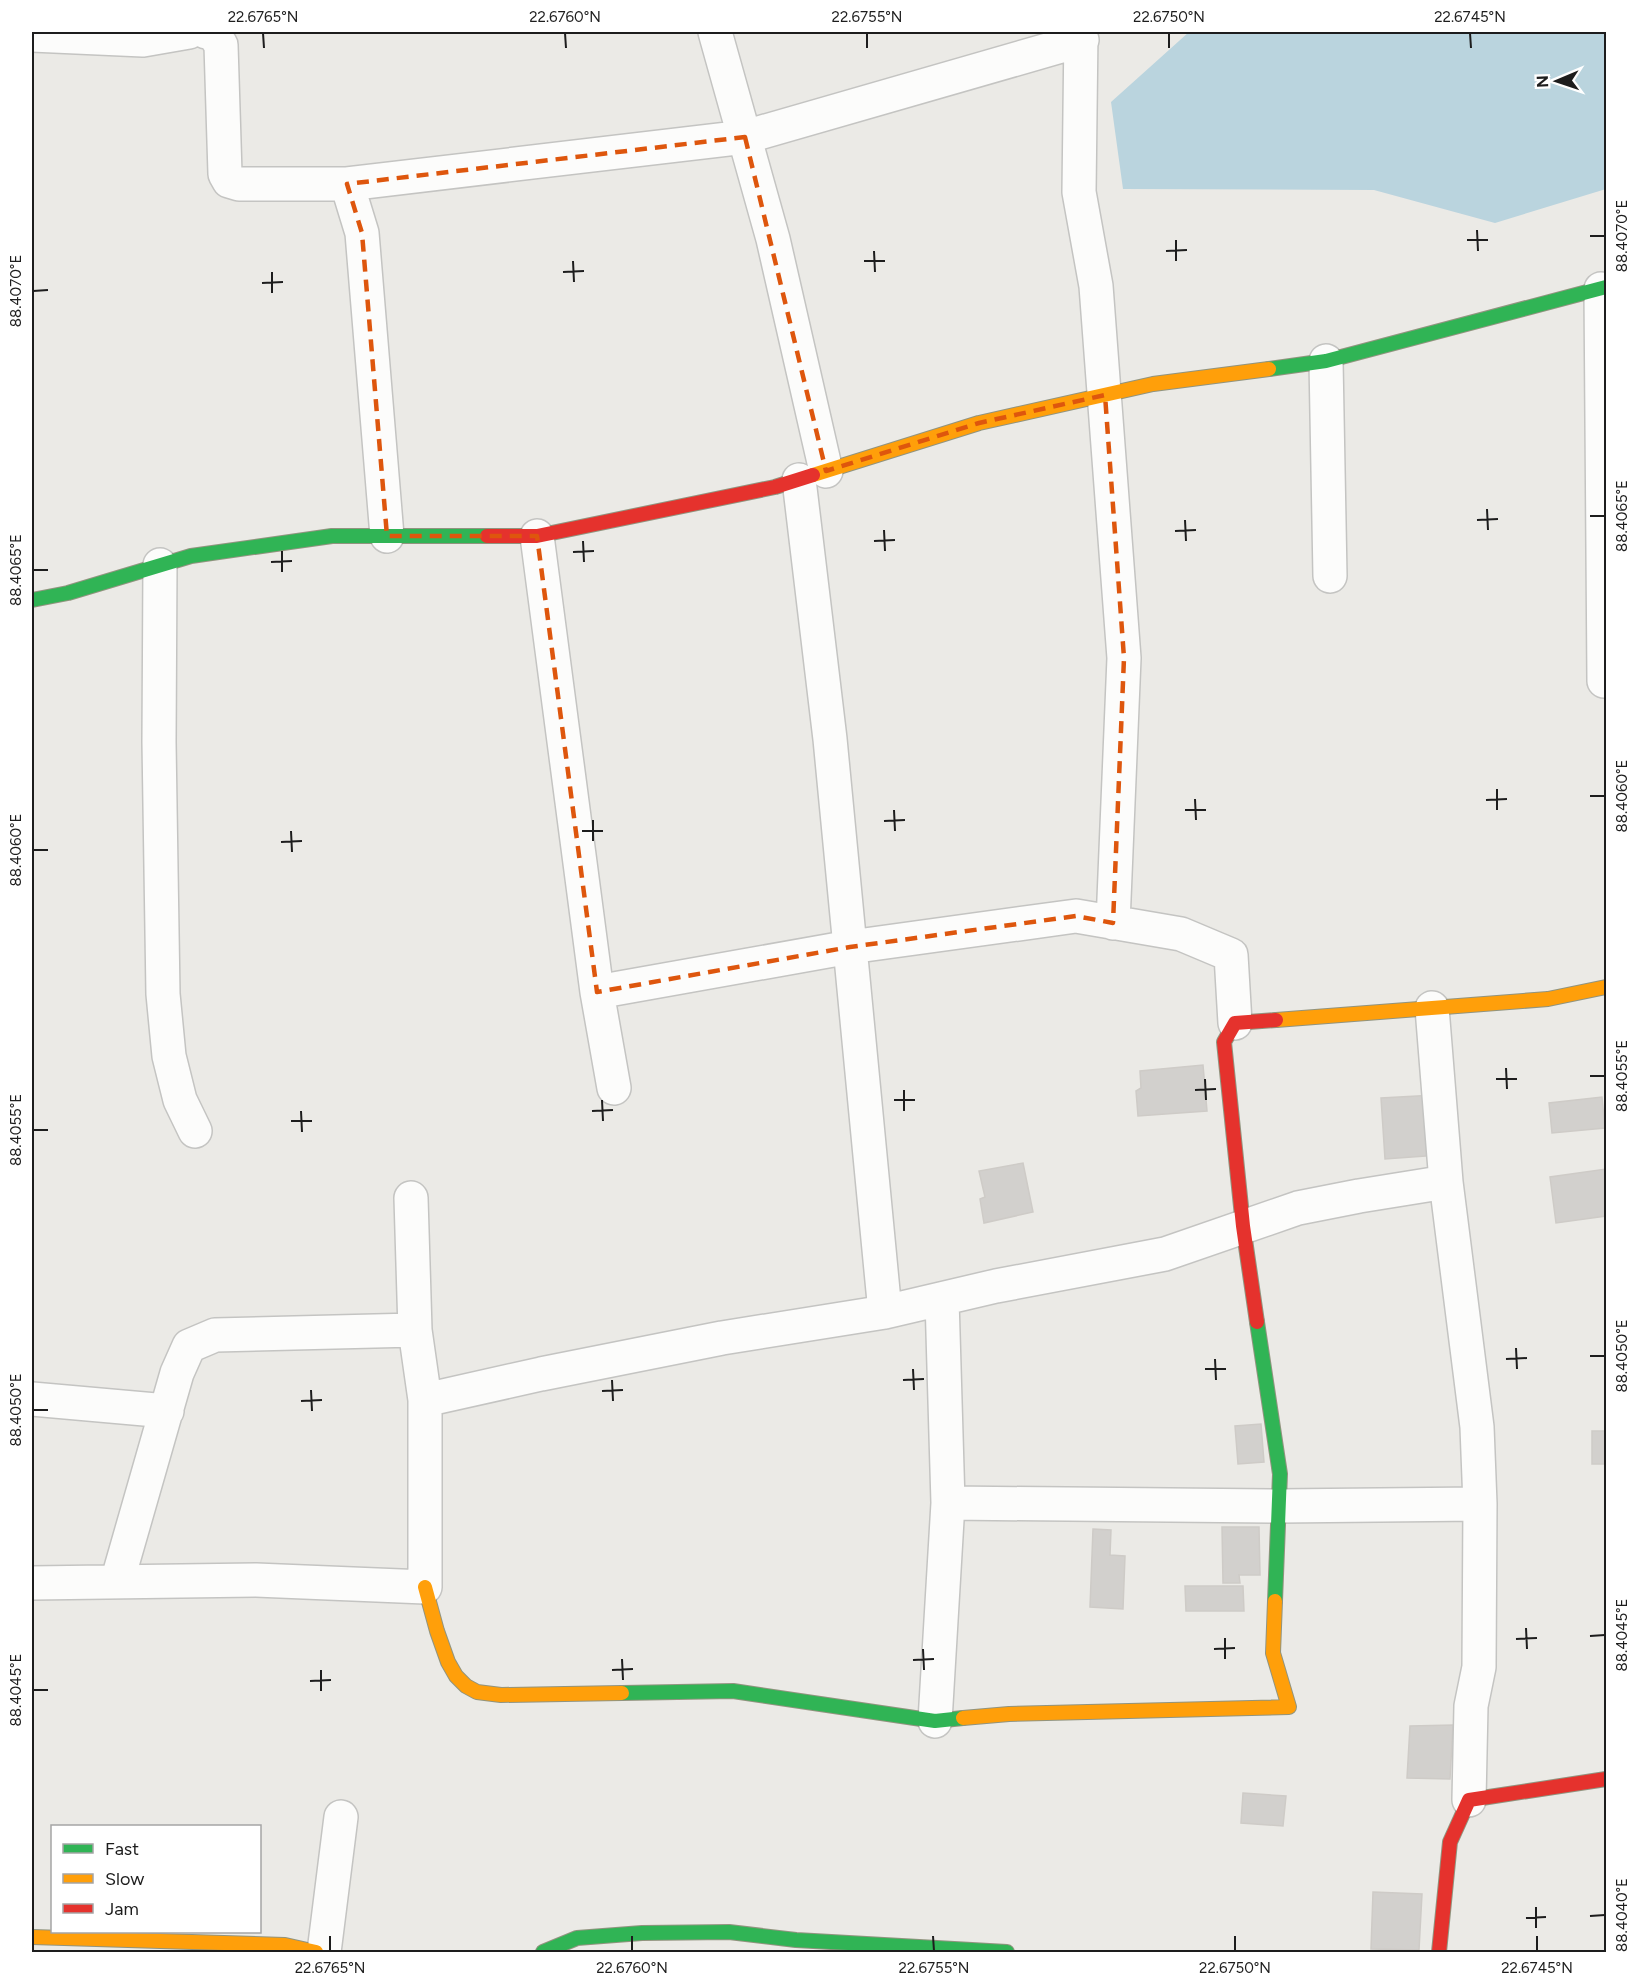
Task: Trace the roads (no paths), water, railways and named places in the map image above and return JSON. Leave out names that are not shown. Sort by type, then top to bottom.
[{"type":"street","points":[[32,35],[91,35],[143,40],[189,32]]},
{"type":"street","points":[[206,32],[213,33],[221,45],[225,174],[229,181],[238,184],[347,184],[745,137],[1082,36],[1079,192],[1096,286],[1124,658],[1113,922]]},
{"type":"street","points":[[716,32],[773,239],[812,476],[830,739],[885,1312]]},
{"type":"street","points":[[347,184],[362,232],[387,536]]},
{"type":"street","points":[[32,600],[68,593],[190,556],[332,536],[537,536],[775,488],[979,423],[1153,384],[1326,361],[1604,288],[1604,681]]},
{"type":"street","points":[[1326,361],[1330,576]]},
{"type":"street","points":[[537,536],[597,992],[614,1088]]},
{"type":"street","points":[[160,565],[159,742],[163,994],[169,1056],[180,1100],[195,1131]]},
{"type":"street","points":[[411,1198],[415,1330],[425,1400],[425,1587],[446,1659],[461,1682],[476,1692],[501,1695],[733,1690],[935,1721],[1009,1714],[1289,1707],[1273,1653],[1280,1474],[1243,1227],[1224,1042],[1235,1023],[1232,955],[1181,934],[1076,916],[850,947],[597,992]]},
{"type":"street","points":[[1235,1023],[1548,999],[1606,987]]},
{"type":"street","points":[[1432,1008],[1446,1182],[1477,1427],[1480,1504],[1479,1667],[1471,1706],[1468,1800],[1450,1842],[1439,1953]]},
{"type":"street","points":[[425,1400],[722,1338],[885,1312],[996,1286],[1165,1254],[1298,1208],[1446,1182]]},
{"type":"street","points":[[935,1721],[948,1503],[942,1299]]},
{"type":"street","points":[[117,1582],[177,1373],[189,1346],[215,1335],[415,1330]]},
{"type":"street","points":[[32,1400],[167,1411]]},
{"type":"street","points":[[948,1503],[1279,1506],[1480,1504]]},
{"type":"street","points":[[32,1582],[256,1580],[425,1587]]},
{"type":"street","points":[[1468,1800],[1606,1779]]},
{"type":"street","points":[[324,1953],[341,1817]]},
{"type":"street","points":[[543,1953],[577,1938],[642,1933],[727,1942],[796,1940],[1007,1953]]},
{"type":"street","points":[[32,1937],[285,1945],[316,1953]]},
{"type":"water","points":[[1189,32],[1606,32],[1606,189],[1495,223],[1374,190],[1123,189],[1111,102]]}]
